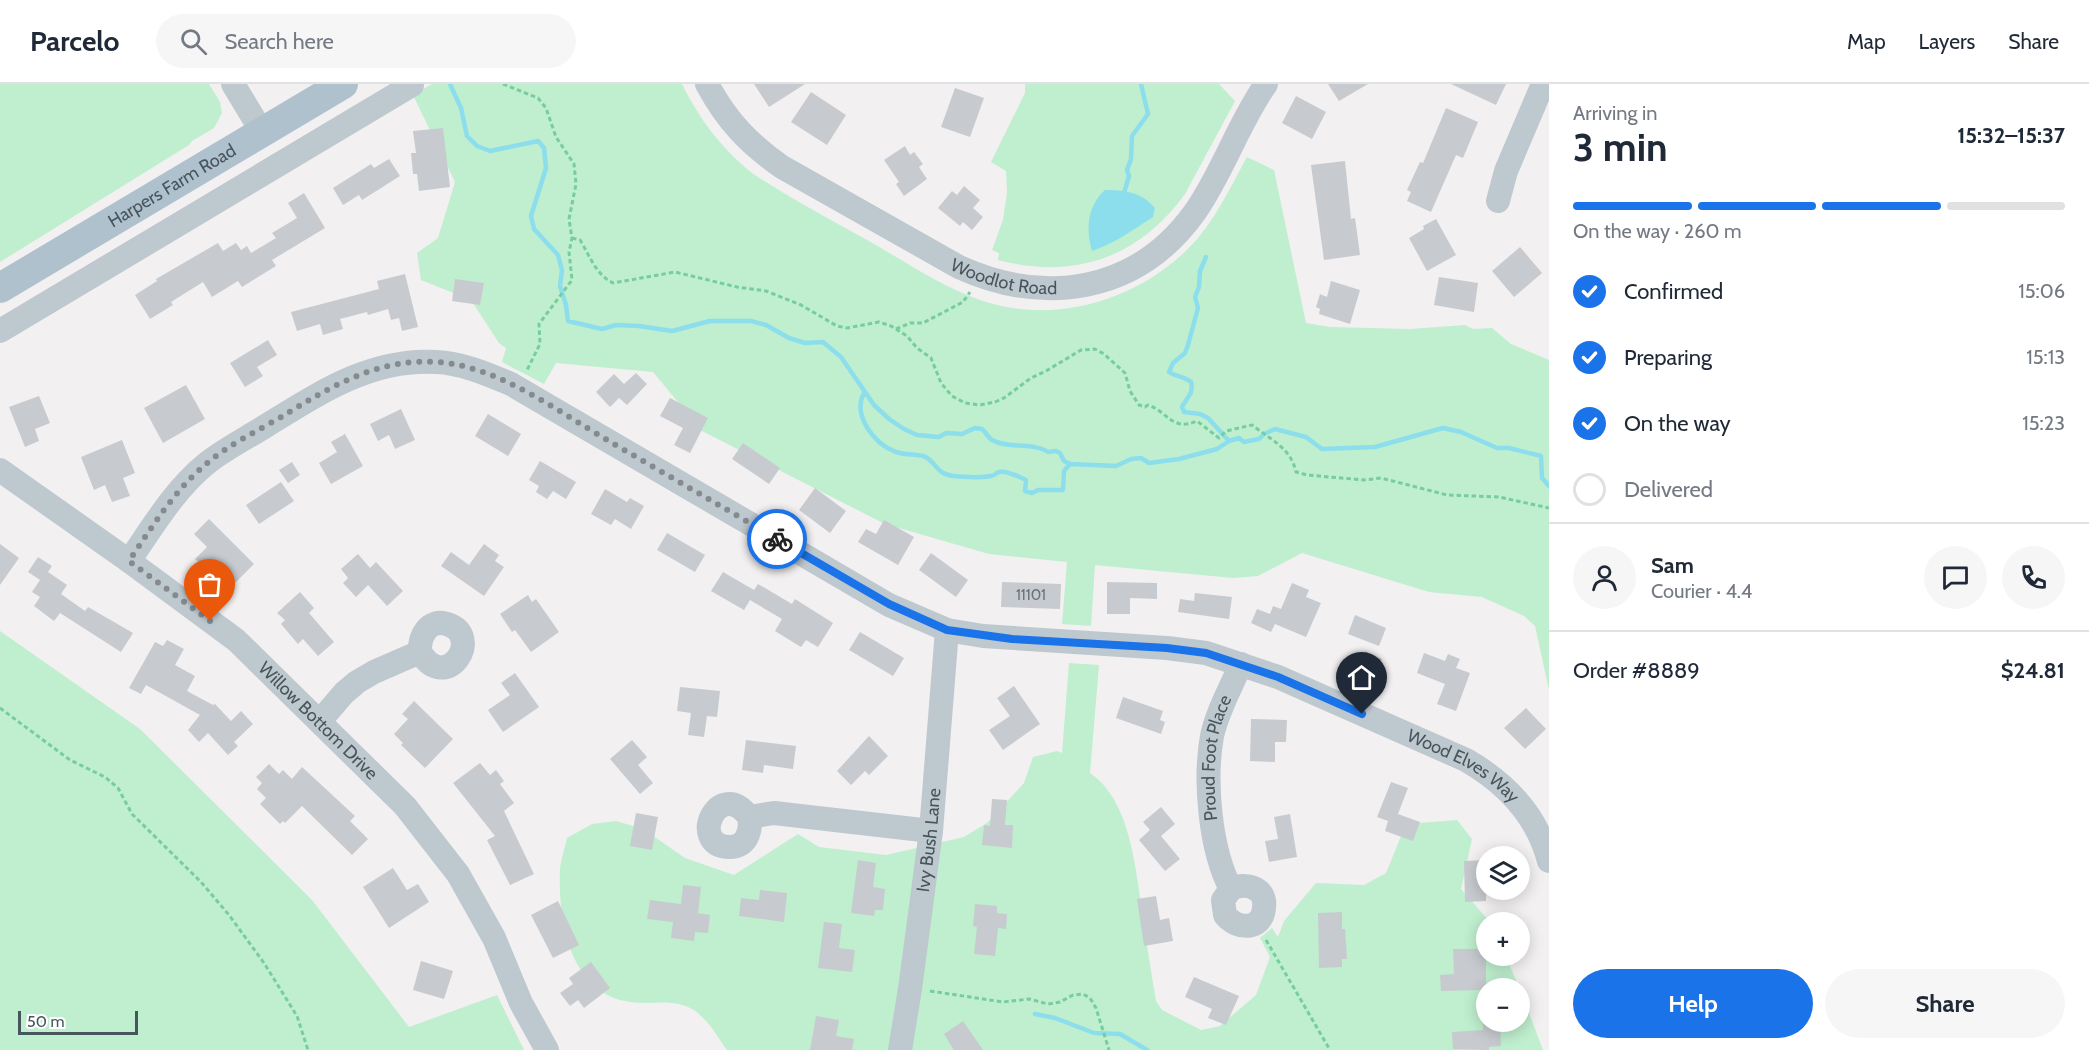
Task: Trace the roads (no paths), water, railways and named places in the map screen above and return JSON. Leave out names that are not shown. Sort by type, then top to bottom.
[{"type":"main road","name":"Harpers Farm Road","points":[[0,288],[343,84]]},
{"type":"street","points":[[233,84],[262,132]]},
{"type":"street","name":"Woodlot Road","points":[[707,84],[719,107],[738,131],[758,150],[782,167],[958,267],[1010,285],[1040,289],[1094,284],[1110,278],[1154,255],[1177,235],[1195,211],[1266,84]]},
{"type":"street","points":[[1498,201],[1506,171],[1543,84]]},
{"type":"street","points":[[0,331],[412,85]]},
{"type":"street","name":"Wood Elves Way","points":[[129,561],[165,508],[206,464],[344,380],[391,365],[436,362],[456,364],[482,372],[516,387],[889,604],[947,630],[1012,639],[1167,648],[1206,653],[1278,677],[1466,760],[1490,773],[1521,803],[1536,826],[1549,861]]},
{"type":"street","name":"Willow Bottom Drive","points":[[0,470],[236,640],[405,806],[458,874],[494,938],[521,1003],[547,1050]]},
{"type":"street","name":"Ivy Bush Lane","points":[[900,1050],[931,831],[947,630]]},
{"type":"street","points":[[320,721],[344,693],[357,682],[420,652]]},
{"type":"street","name":"Proud Foot Place","points":[[1241,664],[1213,735],[1210,759],[1210,808],[1222,874],[1231,889],[1223,900],[1225,915],[1237,926],[1243,927],[1256,922]]},
{"type":"street","points":[[749,817],[774,813],[931,831]]},
{"type":"water","points":[[1105,190],[1138,195],[1155,208],[1153,217],[1116,240],[1092,251],[1089,234],[1091,211]]},
{"type":"waterway","points":[[450,84],[461,108],[467,136],[477,146],[490,151],[538,141],[544,148],[546,168],[531,216],[534,229],[558,255],[562,270],[560,286],[568,321],[602,329],[616,325],[672,331],[710,321],[751,321],[766,325],[789,338],[805,343],[823,342],[841,357],[874,405],[889,419],[917,435],[939,437],[946,433],[962,434],[975,428],[982,429],[998,443],[1035,447],[1048,452],[1056,451],[1060,453],[1064,461],[1070,464],[1116,466],[1131,459],[1141,458],[1149,463],[1179,459],[1217,449],[1239,438],[1244,442],[1259,439],[1275,429],[1306,437],[1322,449],[1375,447],[1443,428],[1461,432],[1497,448],[1509,448],[1541,456],[1542,478],[1549,486]]},
{"type":"waterway","points":[[1124,193],[1129,176],[1127,170],[1131,159],[1132,136],[1148,114],[1141,84]]},
{"type":"waterway","points":[[1206,257],[1200,271],[1199,287],[1195,297],[1198,308],[1188,345],[1185,353],[1173,363],[1169,372],[1191,382],[1191,393],[1182,407],[1184,412],[1200,414],[1208,418],[1229,441]]},
{"type":"waterway","points":[[864,393],[861,410],[867,428],[873,436],[896,452],[927,458],[947,475],[982,477],[1005,472],[1026,480],[1025,491],[1032,493],[1038,490],[1063,490],[1064,471],[1070,464]]},
{"type":"waterway","points":[[1035,1014],[1055,1018],[1094,1033],[1120,1034],[1147,1050]]}]
